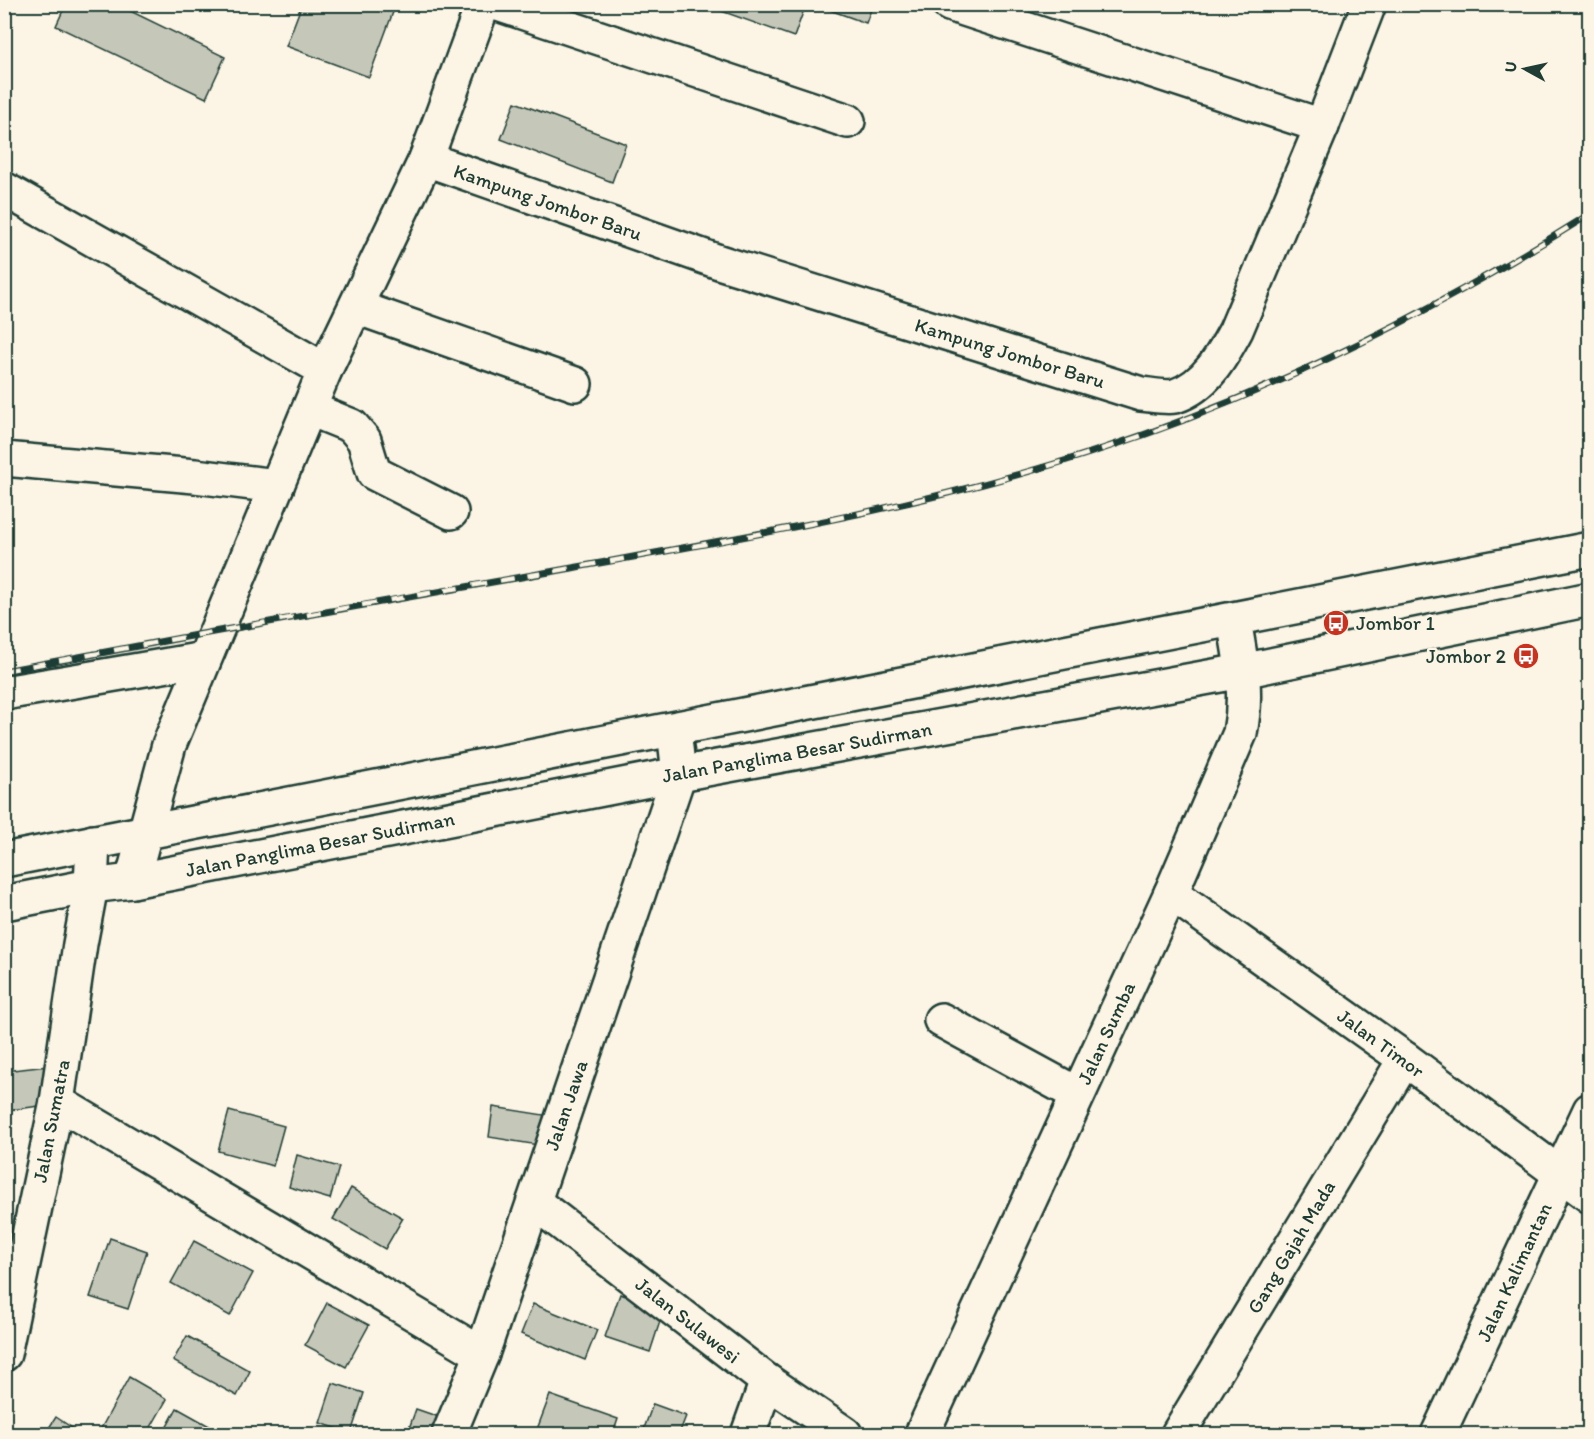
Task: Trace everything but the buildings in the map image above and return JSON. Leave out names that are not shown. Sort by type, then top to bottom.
[{"type":"street","points":[[132,881],[169,745],[325,370],[426,159],[483,4]]},
{"type":"street","points":[[498,4],[848,121]]},
{"type":"street","points":[[949,4],[1322,126]]},
{"type":"street","name":"Kampung Jombor Baru","points":[[426,159],[733,266],[1141,394],[1174,396],[1198,383],[1219,362],[1236,330],[1322,126],[1369,4]]},
{"type":"street","points":[[4,189],[325,370]]},
{"type":"street","points":[[356,307],[575,384]]},
{"type":"street","points":[[310,409],[352,426],[364,440],[374,473],[451,512]]},
{"type":"street","points":[[4,459],[195,476],[277,486]]},
{"type":"street","points":[[4,860],[1590,549]]},
{"type":"street","name":"Jalan Panglima Besar Sudirman","points":[[4,903],[91,886],[132,881],[679,774],[1242,671],[1590,599]]},
{"type":"street","name":"Jalan Sumba","points":[[922,1434],[1171,893],[1240,733],[1245,690],[1234,620]]},
{"type":"street","points":[[4,693],[204,659]]},
{"type":"street","points":[[674,730],[679,774]]},
{"type":"street","name":"Jalan Jawa","points":[[449,1434],[482,1354],[679,774]]},
{"type":"street","name":"Jalan Sumatra","points":[[4,1354],[57,1102],[80,944],[91,886],[93,842]]},
{"type":"street","name":"Jalan Timor","points":[[1171,893],[1405,1059],[1590,1196]]},
{"type":"street","points":[[941,1020],[1077,1094]]},
{"type":"street","name":"Gang Gajah Mada","points":[[1178,1434],[1405,1059]]},
{"type":"street","points":[[57,1102],[482,1354]]},
{"type":"street","name":"Jalan Kalimantan","points":[[1438,1434],[1590,1110]]},
{"type":"street","name":"Jalan Sulawesi","points":[[534,1202],[767,1381],[844,1434]]},
{"type":"street","points":[[748,1434],[767,1381]]},
{"type":"railway","points":[[4,671],[839,518],[1037,469],[1166,427],[1292,375],[1414,316],[1590,214]]},
{"type":"place","name":"Jombor 1","points":[[1336,623]]},
{"type":"place","name":"Jombor 2","points":[[1526,656]]}]
